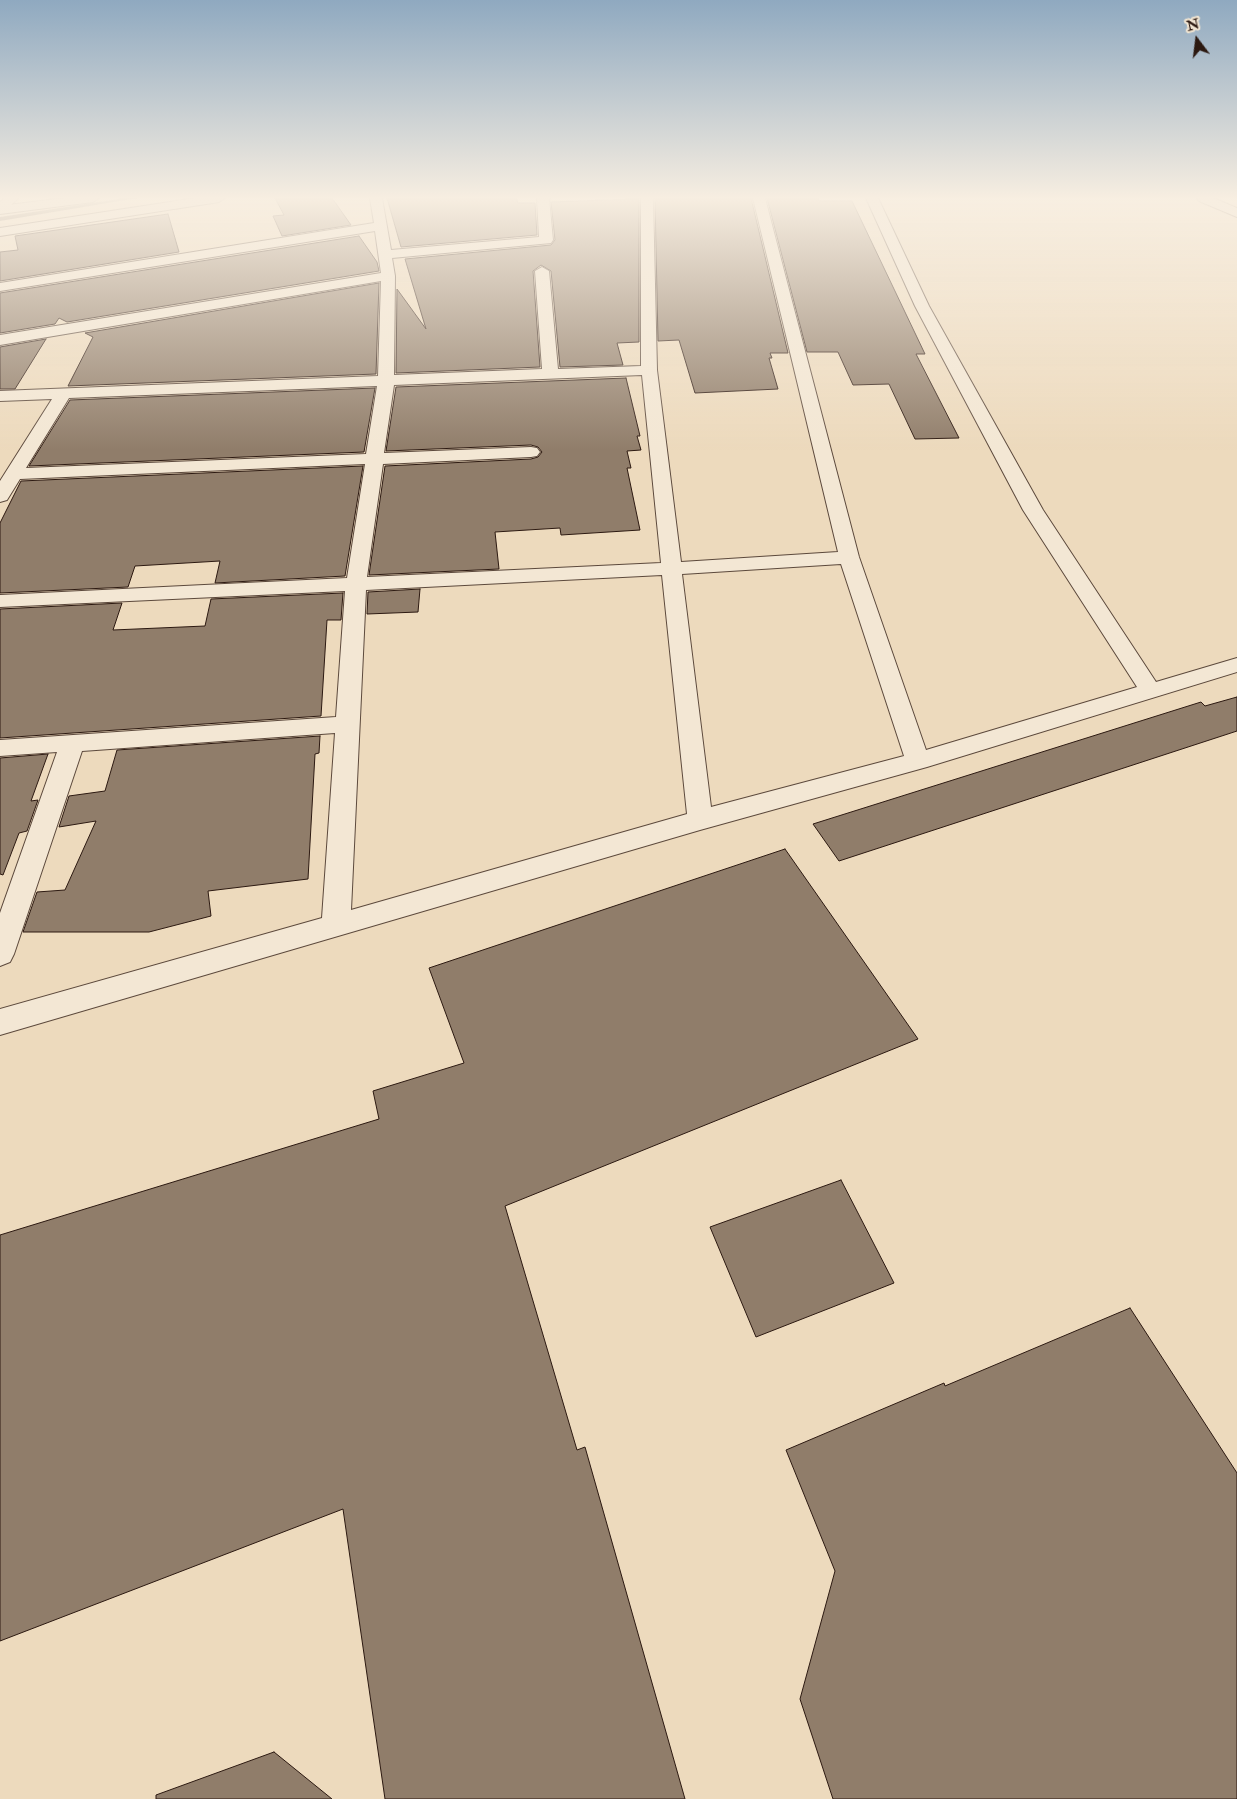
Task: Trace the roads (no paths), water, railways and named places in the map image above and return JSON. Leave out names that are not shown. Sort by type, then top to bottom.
[{"type":"street","points":[[0,287],[32,282]]},
{"type":"street","points":[[0,340],[352,282]]},
{"type":"street","points":[[336,925],[356,585],[386,381],[388,282]]},
{"type":"street","points":[[543,282],[550,374]]},
{"type":"street","points":[[648,282],[649,370],[670,569],[700,820]]},
{"type":"street","points":[[780,282],[849,557],[918,761]]},
{"type":"street","points":[[911,282],[922,306],[1033,510],[1151,691]]},
{"type":"street","points":[[0,396],[649,370]]},
{"type":"street","points":[[0,496],[64,393]]},
{"type":"street","points":[[13,474],[531,452]]},
{"type":"street","points":[[0,601],[670,569],[849,557]]},
{"type":"street","points":[[0,1022],[700,820],[918,761],[1237,665]]},
{"type":"street","points":[[0,748],[348,724]]},
{"type":"street","points":[[0,954],[72,743]]}]
